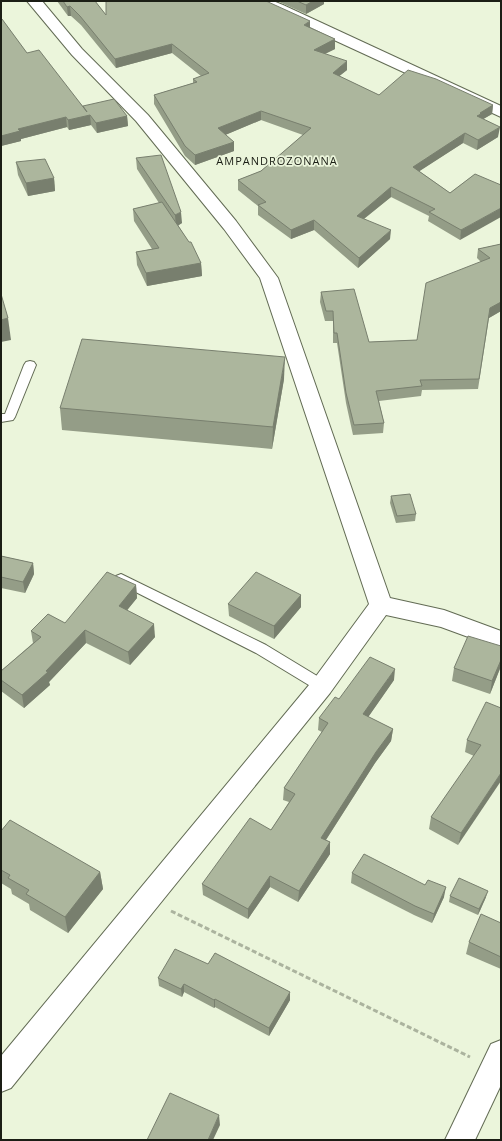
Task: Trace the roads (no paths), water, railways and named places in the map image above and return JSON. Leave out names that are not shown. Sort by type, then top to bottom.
[{"type":"street","points":[[34,1],[78,52],[142,118],[230,225],[269,278],[381,604]]},
{"type":"street","points":[[261,1],[501,112]]},
{"type":"street","points":[[381,604],[444,619],[501,640]]},
{"type":"street","points":[[1,1078],[322,686],[381,604]]},
{"type":"street","points":[[460,1140],[497,1061]]},
{"type":"lane","points":[[1,418],[9,417],[30,365]]},
{"type":"lane","points":[[115,577],[261,649],[322,686]]},
{"type":"district","name":"AMPANDROZONANA","points":[[277,161]]}]
